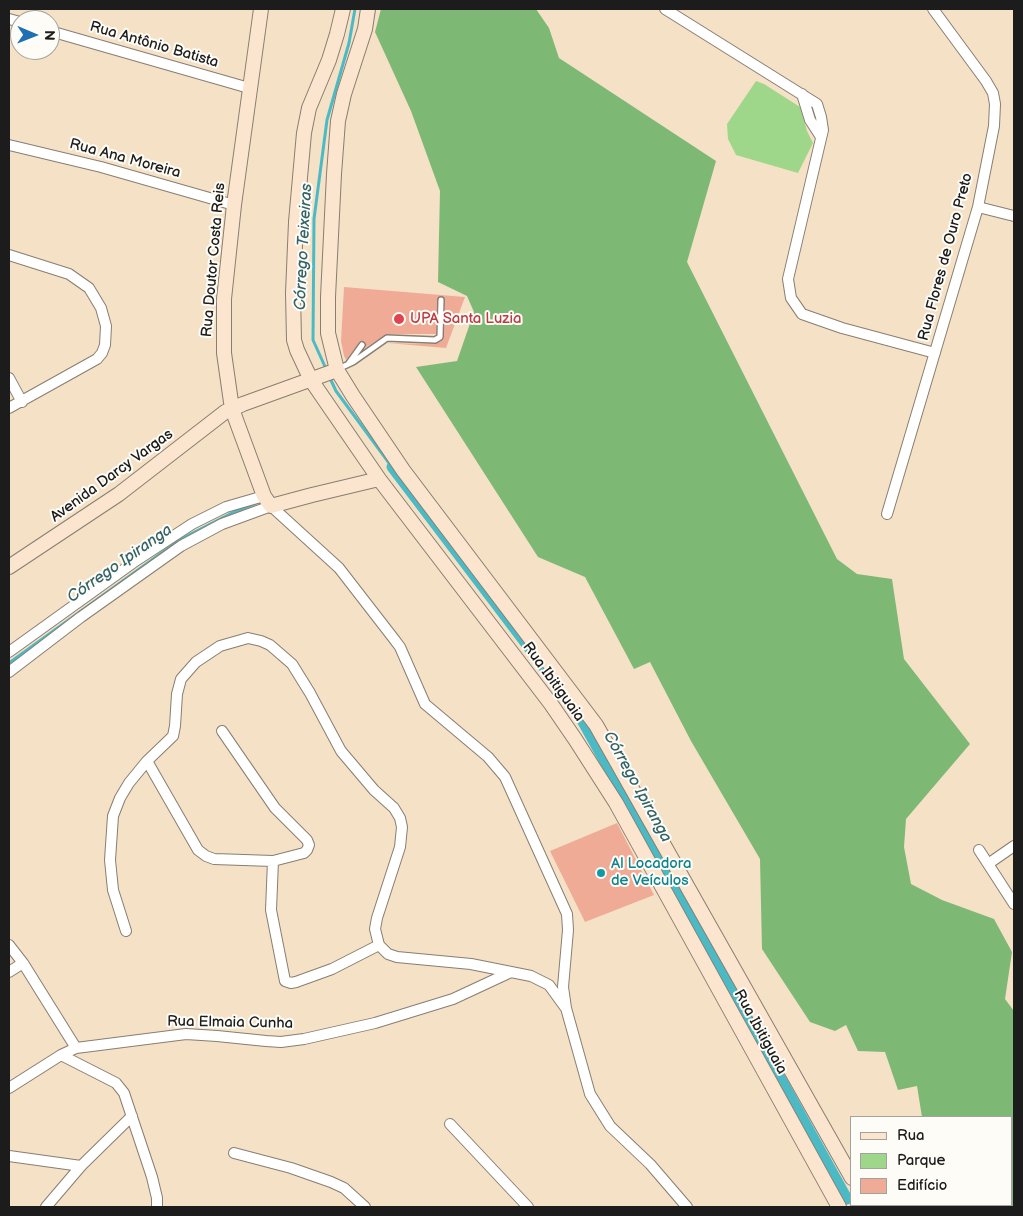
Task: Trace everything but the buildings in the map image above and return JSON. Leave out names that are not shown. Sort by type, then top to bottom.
[{"type":"main road","name":"Rua Doutor Costa Reis","points":[[261,9],[234,205],[224,299],[224,344],[232,409],[268,501]]},
{"type":"main road","name":"Rua Ibitiguaia","points":[[343,9],[329,60],[309,108],[304,132],[296,222],[293,293],[294,340],[297,350],[379,479],[551,704],[575,739],[624,817],[839,1207]]},
{"type":"main road","name":"Rua Ibitiguaia","points":[[368,9],[365,29],[344,94],[338,121],[328,297],[328,333],[339,368],[352,396],[403,470],[596,725],[640,807],[850,1174]]},
{"type":"main road","name":"Avenida Darcy Vargas","points":[[9,568],[119,494],[225,412],[315,379],[339,368]]},
{"type":"main road","points":[[268,501],[312,494],[379,479]]},
{"type":"main road","points":[[624,817],[640,807]]},
{"type":"street","name":"Rua Flores de Ouro Preto","points":[[665,9],[817,104],[823,130],[788,279],[791,298],[802,314],[842,328],[935,353]]},
{"type":"street","name":"Rua Flores de Ouro Preto","points":[[887,514],[978,207],[994,126],[996,104],[993,93],[933,9]]},
{"type":"street","name":"Rua Antônio Batista","points":[[60,34],[249,88]]},
{"type":"street","name":"Rua Ana Moreira","points":[[9,145],[100,167],[234,205]]},
{"type":"street","points":[[978,207],[1014,216]]},
{"type":"street","points":[[9,256],[69,274],[89,288],[101,308],[106,326],[105,345],[97,359],[9,408]]},
{"type":"street","points":[[9,378],[22,402]]},
{"type":"street","points":[[9,652],[137,560],[192,524],[226,507],[268,501]]},
{"type":"street","points":[[9,672],[81,617],[181,546],[268,501]]},
{"type":"street","points":[[268,501],[339,568],[400,647],[425,704],[488,758],[505,777],[567,914],[568,930],[563,987],[566,1008],[590,1094],[610,1126],[650,1164],[687,1207]]},
{"type":"street","points":[[126,930],[114,890],[110,860],[113,816],[120,798],[129,783],[147,761],[172,736],[175,726],[177,694],[182,679],[196,662],[220,646],[248,638],[270,645],[292,664],[341,751],[374,790],[394,808],[400,818],[402,827],[400,847],[377,918],[376,929],[379,945],[388,954],[397,957],[471,964],[531,976],[549,985],[566,1008]]},
{"type":"street","points":[[147,761],[198,850],[206,856],[214,859],[273,861],[304,853],[308,850],[309,845],[306,840],[275,808],[222,731]]},
{"type":"street","points":[[988,864],[1014,846]]},
{"type":"street","points":[[979,850],[1014,904]]},
{"type":"street","points":[[273,861],[272,910],[285,981],[296,982],[332,969],[379,945]]},
{"type":"street","points":[[9,945],[76,1048]]},
{"type":"street","points":[[9,972],[22,963]]},
{"type":"street","name":"Rua Elmaia Cunha","points":[[9,1088],[61,1055],[76,1048],[186,1034],[281,1042],[304,1038],[376,1022],[453,998],[511,972]]},
{"type":"street","points":[[61,1055],[116,1083],[124,1093],[152,1177],[157,1207]]},
{"type":"street","points":[[46,1207],[81,1166],[132,1116]]},
{"type":"street","points":[[450,1124],[528,1207]]},
{"type":"street","points":[[234,1153],[291,1168],[331,1182],[344,1188],[365,1207]]},
{"type":"street","points":[[9,1156],[81,1166]]},
{"type":"lane","points":[[339,368],[387,338],[435,340],[440,337],[441,300]]},
{"type":"lane","points":[[339,368],[362,345]]},
{"type":"green space","points":[[381,9],[536,9],[549,28],[559,58],[716,161],[687,262],[837,559],[857,574],[892,579],[904,659],[970,744],[906,819],[904,847],[911,884],[942,900],[994,919],[1012,952],[1005,999],[1014,1011],[1014,1207],[955,1207],[1013,1206],[1013,1116],[922,1116],[917,1086],[898,1090],[885,1052],[858,1051],[846,1025],[835,1031],[810,1022],[762,949],[760,859],[691,741],[650,662],[634,669],[585,577],[538,557],[416,367],[457,361],[474,312],[467,296],[438,282],[440,191],[411,111],[375,32]]},
{"type":"green space","points":[[756,81],[800,107],[807,131],[813,143],[798,173],[736,155],[728,139],[727,124]]},
{"type":"waterway","name":"Córrego Teixeiras","points":[[327,371],[313,340],[314,219],[327,120],[349,43],[355,9]]},
{"type":"waterway","name":"Córrego Teixeiras","points":[[329,376],[336,391],[392,467]]},
{"type":"waterway","name":"Córrego Ipiranga","points":[[392,467],[577,711],[847,1199]]},
{"type":"waterway","name":"Córrego Ipiranga","points":[[9,663],[181,539],[256,503]]},
{"type":"place","name":"UPA Santa Luzia","points":[[399,319]]},
{"type":"place","name":"Al Locadora de Veículos","points":[[601,873]]}]
